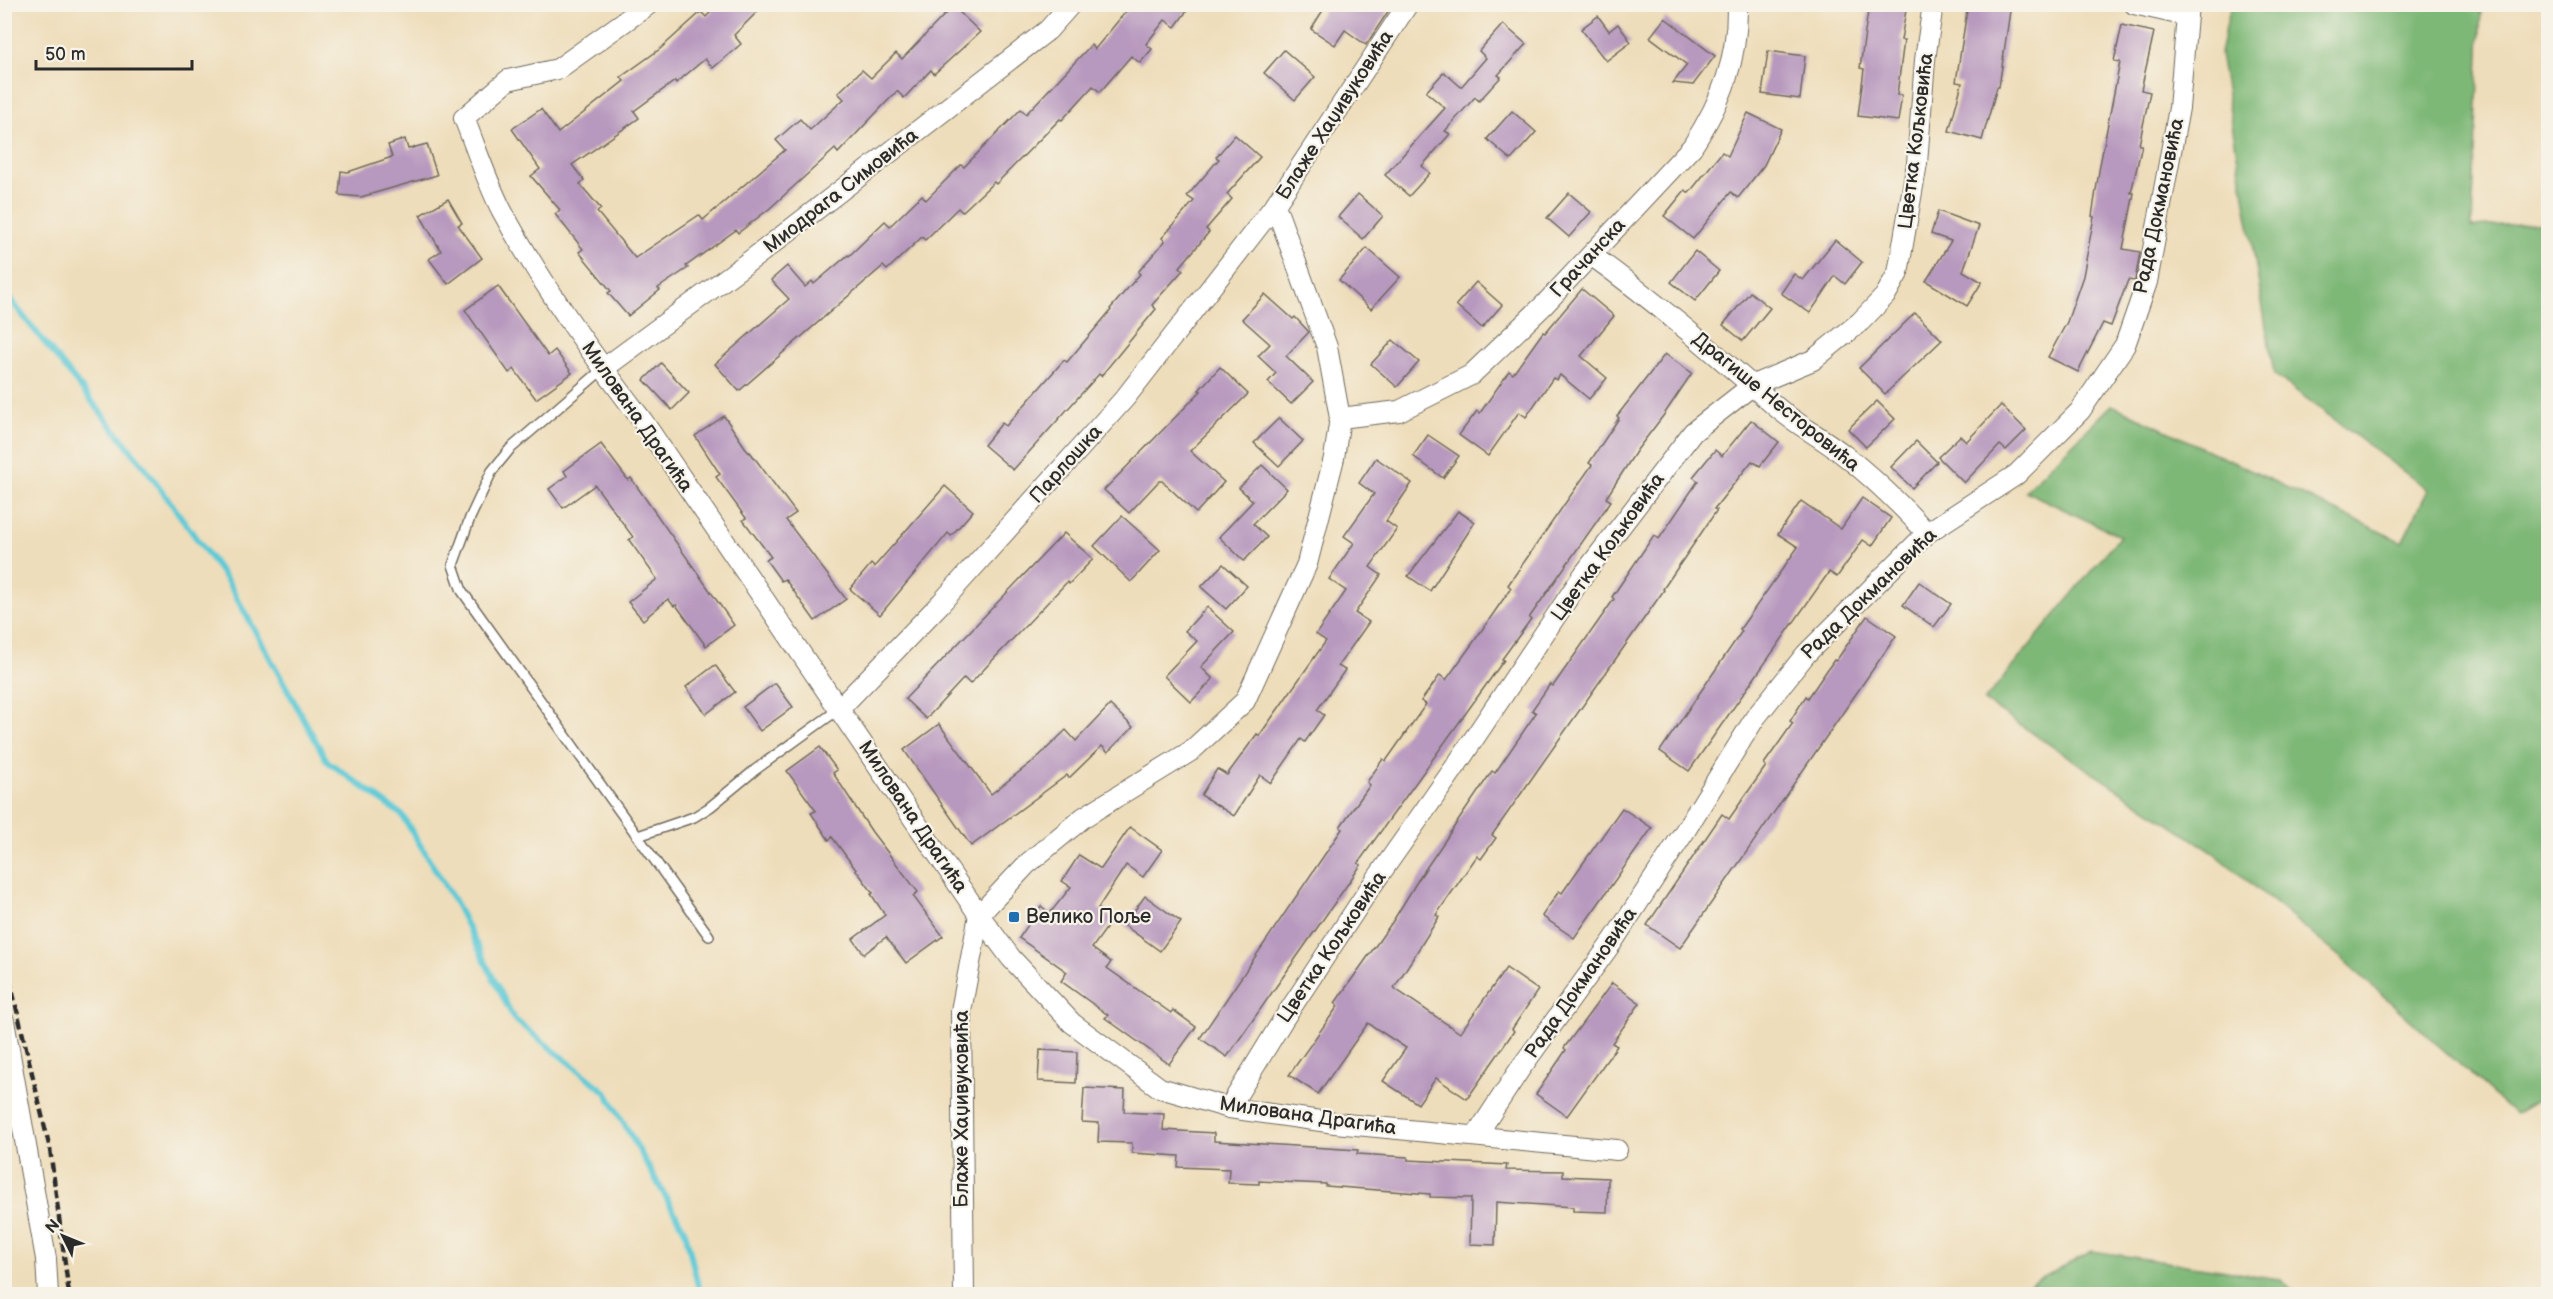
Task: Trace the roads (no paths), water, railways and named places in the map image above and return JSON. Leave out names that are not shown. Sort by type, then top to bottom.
[{"type":"street","name":"Милована Драгића","points":[[649,4],[558,69],[508,80],[464,118],[501,209],[547,288],[603,369],[642,420],[979,915],[1011,958],[1072,1023],[1160,1088],[1229,1108],[1335,1123],[1617,1150]]},
{"type":"street","name":"Миодрага Симовића","points":[[603,369],[755,257],[1048,30],[1071,4]]},
{"type":"street","name":"Блаже Хаџивуковића","points":[[964,1294],[961,1011],[979,915],[1027,864],[1084,817],[1191,751],[1245,700],[1307,564],[1334,458],[1340,418],[1327,347],[1275,205],[1408,4]]},
{"type":"street","name":"Грачанска","points":[[1340,418],[1399,411],[1471,375],[1591,255],[1692,147],[1705,126],[1716,106],[1733,61],[1738,33],[1737,4]]},
{"type":"street","name":"Цветка Кољковића","points":[[1229,1108],[1282,1020],[1368,891],[1454,770],[1584,574],[1693,432],[1754,385],[1813,360],[1860,322],[1885,296],[1898,273],[1917,163],[1925,60],[1933,4]]},
{"type":"street","points":[[2134,4],[2188,10]]},
{"type":"street","name":"Рада Докмановића","points":[[1476,1136],[1520,1069],[1613,941],[1686,831],[1755,718],[1806,654],[1927,533],[2016,475],[2080,411],[2125,345],[2147,282],[2179,108],[2188,10]]},
{"type":"street","name":"Парлошка","points":[[839,708],[941,603],[1125,398],[1275,205]]},
{"type":"street","name":"Драгише Несторовића","points":[[1591,255],[1622,277],[1754,385],[1775,406],[1852,461],[1891,495],[1927,533]]},
{"type":"street","points":[[4,1021],[46,1259],[48,1294]]},
{"type":"lane","points":[[603,369],[510,450],[492,471],[470,518],[453,565],[462,591],[709,936]]},
{"type":"lane","points":[[638,836],[694,817],[702,812],[839,708]]},
{"type":"waterway","points":[[4,292],[147,470],[228,582],[327,761],[402,815],[455,902],[514,1019],[606,1092],[685,1231],[700,1294]]},
{"type":"railway","points":[[4,966],[10,981],[50,1149],[69,1294]]},
{"type":"place","name":"Велико Поље","points":[[1014,917]]}]
